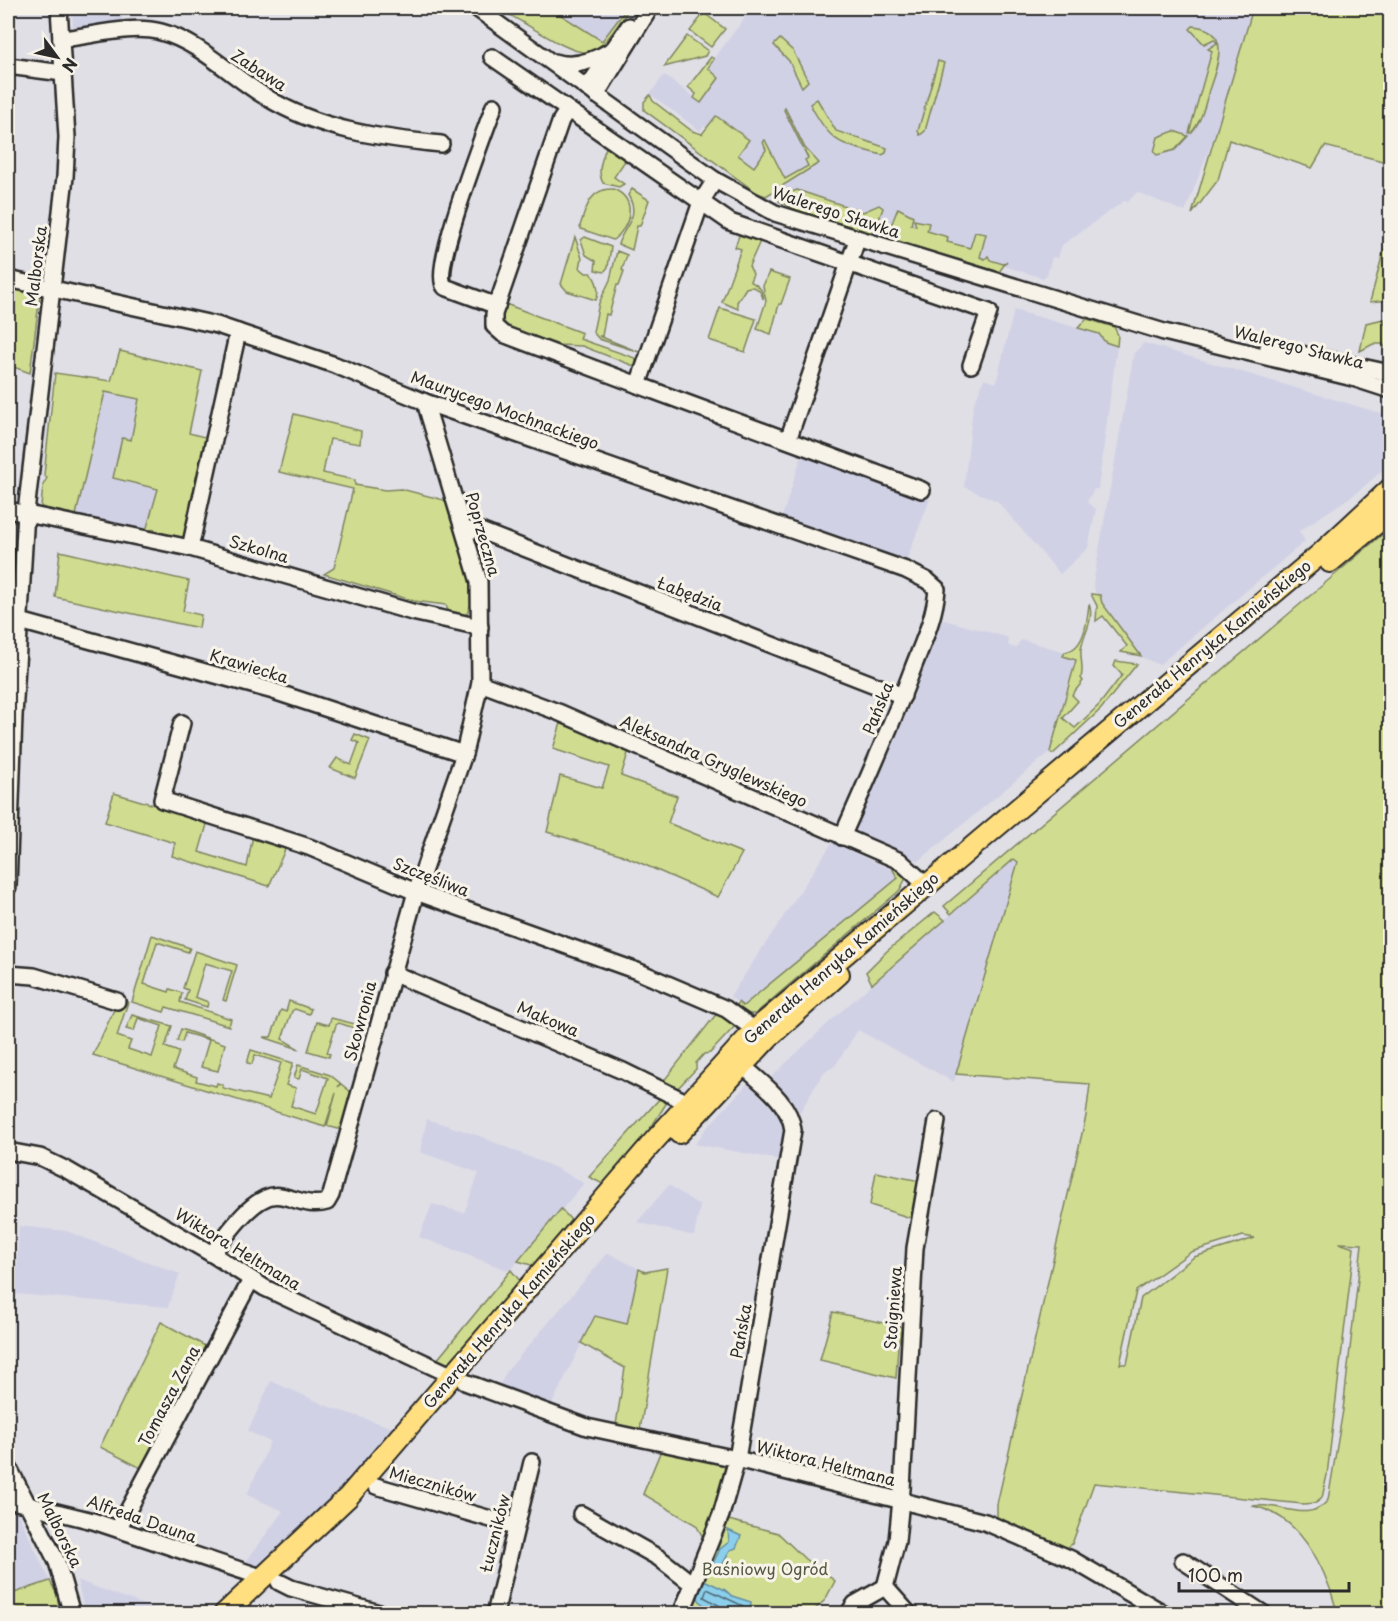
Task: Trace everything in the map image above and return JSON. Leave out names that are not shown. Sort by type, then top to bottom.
[{"type":"main road","name":"Generała Henryka Kamieńskiego","points":[[224,1614],[272,1580],[376,1486],[459,1379],[688,1103],[755,1030],[925,884],[1319,555],[1390,489]]},
{"type":"main road","name":"Generała Henryka Kamieńskiego","points":[[244,1614],[272,1580],[459,1379],[652,1162],[742,1065],[850,963],[1390,512]]},
{"type":"street","name":"Malborska","points":[[8,887],[26,512],[65,177],[67,137],[59,8]]},
{"type":"street","name":"Walerego Sławka","points":[[476,8],[715,180],[775,213],[857,240],[1164,332],[1353,378],[1390,390]]},
{"type":"street","points":[[592,92],[612,50],[643,8]]},
{"type":"street","points":[[592,92],[650,8]]},
{"type":"street","name":"Zabawa","points":[[61,39],[140,29],[161,32],[191,46],[270,100],[317,121],[376,137],[441,144]]},
{"type":"street","points":[[548,60],[572,65],[589,61],[612,50]]},
{"type":"street","points":[[492,57],[730,222],[989,312],[970,365]]},
{"type":"street","points":[[8,66],[63,73]]},
{"type":"street","points":[[494,106],[448,237],[441,281],[445,287],[496,306]]},
{"type":"street","points":[[567,111],[561,120],[496,306],[492,321],[497,331],[922,490]]},
{"type":"street","points":[[638,385],[701,202],[715,180]]},
{"type":"street","points":[[788,440],[857,240]]},
{"type":"street","name":"Maurycego Mochnackiego","points":[[8,279],[52,287],[238,332],[335,365],[426,402],[906,570],[928,580],[937,589]]},
{"type":"street","points":[[190,548],[238,332]]},
{"type":"street","name":"Walerego Sławka","points":[[1164,332],[1238,341],[1390,373]]},
{"type":"street","name":"Poprzeczna","points":[[426,402],[479,582],[480,683],[474,715]]},
{"type":"street","name":"Szkolna","points":[[8,510],[190,548],[412,612],[480,627]]},
{"type":"street","name":"Łabędzia","points":[[464,530],[478,530],[903,696]]},
{"type":"street","points":[[8,561],[23,557]]},
{"type":"street","name":"Pańska","points":[[842,837],[903,696],[936,605],[937,589]]},
{"type":"street","name":"Krawiecka","points":[[20,621],[211,673],[464,754]]},
{"type":"street","name":"Aleksandra Gryglewskiego","points":[[480,683],[558,712],[900,861],[925,884]]},
{"type":"street","name":"Skowronia","points":[[212,1254],[252,1207],[264,1197],[279,1195],[312,1205],[327,1202],[331,1195],[416,892],[464,754],[474,715]]},
{"type":"street","name":"Szczęśliwa","points":[[182,723],[162,800],[309,847],[416,892],[657,979],[726,1009],[755,1030]]},
{"type":"street","name":"Makowa","points":[[392,973],[624,1071],[688,1103]]},
{"type":"street","points":[[8,974],[34,976],[117,1001]]},
{"type":"street","name":"Pańska","points":[[681,1614],[691,1583],[721,1515],[737,1459],[793,1130],[791,1116],[785,1106],[742,1065]]},
{"type":"street","name":"Stoigniewa","points":[[885,1587],[897,1541],[901,1500],[915,1248],[937,1121]]},
{"type":"street","name":"Wiktora Heltmana","points":[[8,1151],[39,1157],[60,1166],[212,1254],[251,1280],[459,1379],[587,1427],[737,1459],[985,1522],[1030,1539],[1105,1576],[1165,1614]]},
{"type":"street","name":"Tomasza Zana","points":[[118,1529],[251,1280]]},
{"type":"street","name":"Łuczników","points":[[495,1614],[532,1462]]},
{"type":"street","name":"Malborska","points":[[8,1466],[57,1562],[72,1614]]},
{"type":"street","name":"Mieczników","points":[[376,1486],[515,1527]]},
{"type":"street","name":"Alfreda Dauna","points":[[8,1500],[27,1503],[118,1529],[291,1588],[383,1614]]},
{"type":"street","points":[[581,1514],[659,1558],[691,1583]]},
{"type":"street","points":[[1183,1561],[1264,1614]]},
{"type":"street","points":[[848,1614],[855,1604],[885,1587],[909,1614]]},
{"type":"shaded area","points":[[72,8],[126,8],[121,21],[73,28]]},
{"type":"shaded area","points":[[550,8],[627,8],[602,41]]},
{"type":"shaded area","points":[[752,8],[1252,8],[1219,124],[1185,212],[1137,192],[1128,202],[1124,201],[1062,245],[1058,258],[1052,257],[1047,275],[1043,278],[784,199],[732,159],[737,150],[704,126],[700,131],[650,94],[664,75],[701,102],[707,68]]},
{"type":"shaded area","points":[[1014,310],[1099,334],[1105,342],[1117,346],[1098,489],[1094,489],[1087,502],[1096,509],[1088,548],[1060,574],[997,501],[964,487],[973,406],[984,379],[996,383]]},
{"type":"shaded area","points":[[1144,343],[1390,416],[1390,464],[1355,494],[1299,531],[1305,541],[1159,665],[1136,654],[1101,610],[1093,584],[1134,353]]},
{"type":"shaded area","points":[[120,351],[202,371],[190,434],[156,533],[154,529],[146,531],[41,507],[43,485],[47,478],[44,475],[55,373],[111,381]]},
{"type":"shaded area","points":[[803,451],[930,499],[905,564],[782,517]]},
{"type":"shaded area","points":[[940,619],[1007,637],[1009,646],[1016,648],[1023,640],[1065,652],[1079,644],[1050,752],[919,861],[861,836],[856,828],[910,706]]},
{"type":"shaded area","points":[[832,843],[893,870],[898,878],[743,1006],[730,997]]},
{"type":"shaded area","points":[[1014,859],[1018,863],[954,1082],[858,1030],[835,1066],[824,1072],[800,1112],[768,1080],[837,1015]]},
{"type":"shaded area","points":[[748,1083],[784,1121],[780,1160],[695,1144]]},
{"type":"shaded area","points":[[427,1119],[477,1135],[556,1168],[584,1183],[510,1271],[419,1237],[432,1204],[464,1213],[479,1173],[420,1152]]},
{"type":"shaded area","points":[[669,1185],[700,1206],[694,1236],[637,1222]]},
{"type":"shaded area","points":[[19,1226],[66,1231],[180,1274],[168,1307],[16,1294]]},
{"type":"shaded area","points":[[608,1253],[639,1269],[627,1325],[595,1316],[551,1406],[499,1386],[507,1371]]},
{"type":"shaded area","points":[[271,1381],[332,1408],[394,1428],[313,1517],[258,1570],[242,1567],[283,1511],[247,1495],[270,1442],[248,1431]]},
{"type":"shaded area","points":[[8,1506],[15,1507],[50,1581],[8,1595]]},
{"type":"shaded area","points":[[77,1580],[166,1613],[85,1613]]},
{"type":"green space","points":[[496,8],[550,8],[602,41],[627,8],[630,8],[601,45],[589,52],[581,52],[557,42]]},
{"type":"green space","points":[[1253,8],[1390,8],[1390,163],[1325,146],[1312,168],[1229,140],[1218,180],[1192,214]]},
{"type":"green space","points":[[704,13],[725,29],[711,47],[690,31]]},
{"type":"green space","points":[[1193,26],[1206,29],[1214,34],[1218,41],[1219,50],[1216,70],[1203,113],[1195,128],[1189,133],[1212,51],[1208,49],[1217,43],[1214,39],[1204,44],[1190,29]]},
{"type":"green space","points":[[687,36],[708,51],[705,56],[664,67]]},
{"type":"green space","points":[[780,39],[793,51],[808,81],[802,87],[789,61],[774,45]]},
{"type":"green space","points":[[711,57],[714,59],[708,68],[719,78],[701,103],[694,98],[696,94],[688,87]]},
{"type":"green space","points":[[938,61],[944,63],[925,131],[920,135],[918,131]]},
{"type":"green space","points":[[650,95],[653,101],[692,131],[702,134],[716,116],[749,140],[738,155],[754,167],[766,150],[763,142],[765,140],[785,179],[808,166],[805,160],[808,158],[785,108],[805,148],[819,163],[766,196],[757,193],[644,110],[644,102]]},
{"type":"green space","points":[[817,99],[836,131],[887,148],[886,153],[882,155],[846,145],[831,135],[810,104]]},
{"type":"green space","points":[[1174,131],[1188,136],[1175,150],[1157,155],[1154,152],[1158,137]]},
{"type":"green space","points":[[607,144],[627,158],[614,177],[624,184],[619,187],[603,183],[601,178],[601,164]]},
{"type":"green space","points":[[613,189],[626,199],[629,206],[628,221],[624,228],[613,240],[581,229],[584,212],[590,200],[599,192]]},
{"type":"green space","points":[[632,189],[649,200],[640,226],[637,226],[632,250],[618,244],[632,215],[632,203],[628,195]]},
{"type":"green space","points":[[797,190],[863,212],[879,205],[883,208],[876,228],[871,232],[848,229],[811,216],[779,201],[783,195]]},
{"type":"green space","points":[[898,208],[913,216],[911,225],[916,226],[914,220],[929,223],[927,231],[948,237],[947,242],[970,248],[975,232],[986,234],[980,257],[985,259],[988,256],[990,260],[1003,264],[1007,261],[999,272],[893,240],[890,228]]},
{"type":"green space","points":[[1390,226],[1390,300],[1370,302]]},
{"type":"green space","points":[[741,230],[761,239],[749,266],[753,274],[750,281],[761,290],[763,299],[757,289],[746,288],[737,302],[738,309],[722,302],[741,249],[735,247]]},
{"type":"green space","points":[[575,237],[582,258],[580,268],[586,273],[591,273],[596,282],[598,293],[596,300],[567,291],[561,284]]},
{"type":"green space","points":[[585,237],[611,247],[608,267],[604,272],[595,270],[596,261],[586,255],[581,240]]},
{"type":"green space","points":[[617,251],[627,255],[622,270],[624,271],[617,285],[609,315],[606,314],[602,336],[599,336],[639,352],[599,339],[593,332],[599,303],[610,280]]},
{"type":"green space","points":[[769,272],[790,279],[781,304],[779,304],[771,334],[757,329],[766,301],[763,286]]},
{"type":"green space","points":[[8,286],[40,294],[30,373],[8,365]]},
{"type":"green space","points":[[503,303],[582,333],[580,339],[635,358],[639,368],[582,346],[559,345],[497,323]]},
{"type":"green space","points":[[720,308],[756,319],[745,352],[709,340]]},
{"type":"green space","points":[[1087,319],[1114,327],[1118,335],[1117,346],[1105,342],[1099,334],[1078,328]]},
{"type":"green space","points":[[1384,319],[1384,324],[1390,323],[1390,356],[1383,344],[1373,344],[1360,351],[1366,323]]},
{"type":"green space","points":[[120,351],[202,371],[189,433],[208,438],[186,540],[156,533],[154,529],[146,531],[158,489],[113,478],[122,438],[131,440],[139,399],[105,392],[76,515],[41,507],[43,485],[47,478],[44,475],[55,373],[111,381]]},
{"type":"green space","points":[[294,414],[361,431],[360,444],[330,439],[323,473],[355,480],[355,485],[385,490],[401,489],[448,501],[474,591],[474,597],[466,616],[449,613],[446,605],[414,601],[324,574],[334,568],[353,489],[279,472]]},
{"type":"green space","points":[[1390,528],[1390,1613],[1345,1613],[1336,1608],[1317,1559],[1296,1530],[1283,1519],[1252,1506],[1272,1506],[1302,1512],[1312,1511],[1328,1500],[1343,1410],[1362,1244],[1339,1243],[1354,1248],[1327,1475],[1322,1498],[1316,1503],[1303,1504],[1094,1483],[1072,1544],[1067,1548],[997,1518],[997,1504],[1086,1116],[1090,1084],[956,1074],[1018,862],[1014,859],[951,914],[944,906]],"holes":[[[1243,1236],[1255,1238],[1194,1257],[1141,1298],[1127,1364],[1120,1364],[1136,1291],[1191,1252]]]},
{"type":"green space","points":[[60,551],[189,581],[183,611],[201,615],[199,628],[55,597]]},
{"type":"green space","points":[[1091,594],[1100,595],[1102,603],[1141,656],[1121,652],[1127,646],[1103,616],[1096,621],[1097,606]]},
{"type":"green space","points":[[1089,604],[1090,621],[1081,650],[1081,678],[1083,681],[1072,695],[1078,701],[1063,718],[1075,728],[1099,705],[1122,675],[1114,666],[1116,661],[1137,664],[1101,709],[1053,754],[1050,752],[1076,660],[1063,656],[1065,652],[1077,646],[1081,640],[1086,626]]},
{"type":"green space","points":[[561,723],[629,750],[621,776],[677,796],[668,823],[742,853],[718,897],[620,854],[547,832],[560,776],[602,788],[609,767],[553,749]]},
{"type":"green space","points":[[355,734],[370,740],[355,778],[330,768],[337,758],[351,765],[359,743],[352,740]]},
{"type":"green space","points":[[114,793],[208,821],[199,852],[247,867],[253,835],[287,845],[269,886],[172,856],[175,843],[105,822]]},
{"type":"green space","points":[[896,868],[902,871],[905,880],[899,891],[755,1014],[749,1014],[737,1007],[738,1002],[743,1006],[898,878],[893,870]]},
{"type":"green space","points":[[935,912],[945,920],[872,984],[866,972],[887,951]]},
{"type":"green space","points":[[152,935],[190,948],[188,952],[157,942],[144,984],[169,992],[170,989],[182,993],[180,1002],[231,1019],[229,1026],[166,1007],[164,1012],[132,1002]]},
{"type":"green space","points":[[195,951],[237,965],[226,1001],[223,1000],[232,971],[205,963],[195,997],[208,1002],[207,1007],[185,1000],[188,990],[183,988]]},
{"type":"green space","points":[[119,999],[128,1002],[117,1036],[131,1041],[128,1049],[152,1057],[162,1026],[138,1018],[134,1031],[126,1029],[132,1015],[172,1026],[165,1047],[179,1052],[173,1069],[197,1077],[196,1081],[216,1086],[217,1083],[223,1085],[223,1088],[269,1099],[281,1063],[255,1055],[252,1064],[247,1063],[251,1050],[293,1063],[286,1085],[296,1088],[291,1106],[316,1114],[328,1078],[302,1069],[299,1079],[294,1078],[298,1065],[330,1075],[340,1083],[338,1087],[341,1084],[351,1092],[342,1130],[327,1126],[336,1093],[325,1127],[93,1055]]},
{"type":"green space","points":[[289,1001],[311,1009],[309,1014],[295,1009],[292,1011],[282,1039],[299,1049],[263,1037],[271,1037],[281,1010],[286,1012]]},
{"type":"green space","points":[[718,1012],[737,1024],[710,1053],[704,1054],[696,1063],[696,1069],[675,1091],[653,1079],[663,1082]]},
{"type":"green space","points":[[331,1018],[355,1024],[354,1028],[339,1023],[336,1025],[327,1053],[330,1054],[329,1057],[308,1051],[317,1022],[329,1025]]},
{"type":"green space","points":[[181,1029],[225,1044],[218,1071],[201,1067],[209,1040],[185,1033],[182,1042],[177,1041]]},
{"type":"green space","points":[[662,1096],[669,1099],[645,1137],[603,1184],[589,1177]]},
{"type":"green space","points":[[876,1172],[920,1181],[915,1211],[911,1218],[870,1205]]},
{"type":"green space","points":[[561,1209],[571,1220],[534,1266],[518,1261]]},
{"type":"green space","points":[[667,1268],[640,1430],[616,1425],[625,1368],[581,1343],[595,1316],[627,1324],[639,1269],[645,1272]]},
{"type":"green space","points":[[511,1270],[520,1281],[449,1364],[437,1360]]},
{"type":"green space","points":[[833,1312],[902,1327],[896,1378],[820,1360]]},
{"type":"green space","points":[[161,1322],[209,1348],[145,1470],[100,1447]]},
{"type":"green space","points":[[662,1448],[721,1464],[726,1469],[725,1485],[704,1539],[696,1525],[643,1494]]},
{"type":"green space","name":"Baśniowy Ogród","points":[[725,1519],[778,1533],[805,1559],[835,1581],[825,1600],[811,1613],[785,1613],[775,1608],[772,1614],[703,1614],[691,1610],[694,1593]]},
{"type":"green space","points":[[50,1581],[57,1595],[60,1613],[8,1613],[8,1595]]},
{"type":"water","points":[[728,1530],[741,1536],[736,1548],[730,1550],[719,1572],[709,1571],[720,1549],[729,1542]]},
{"type":"water","points":[[704,1580],[732,1596],[751,1602],[750,1613],[720,1612],[706,1607],[697,1596]]}]
